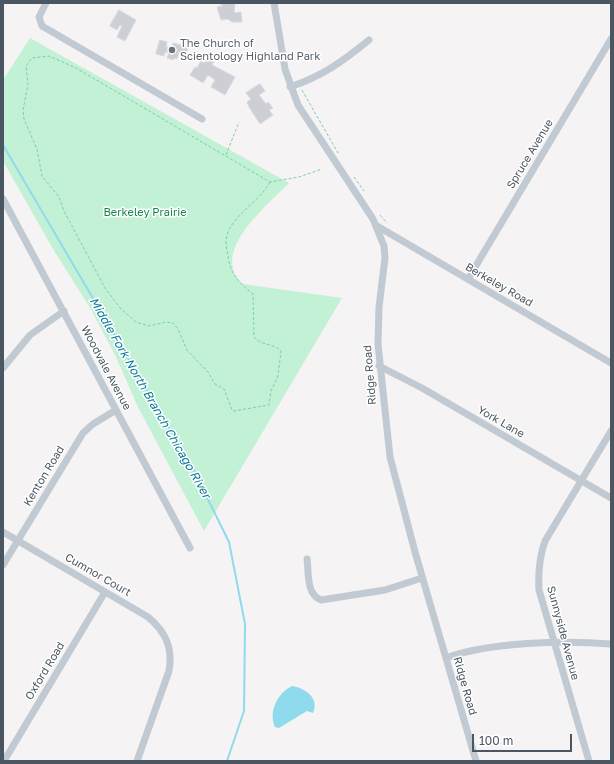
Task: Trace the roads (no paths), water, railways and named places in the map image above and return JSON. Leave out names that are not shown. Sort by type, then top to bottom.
[{"type":"street","points":[[46,3],[39,17],[40,22],[46,28],[202,119]]},
{"type":"street","name":"Ridge Road","points":[[274,3],[285,69],[290,87],[305,118],[377,226],[384,246],[385,258],[378,323],[380,366],[390,457],[422,578],[476,761]]},
{"type":"street","name":"Spruce Avenue","points":[[468,280],[611,39]]},
{"type":"street","points":[[290,87],[300,84],[334,67],[369,40]]},
{"type":"street","name":"Woodvale Avenue","points":[[3,199],[6,213],[64,311],[190,548]]},
{"type":"street","name":"Berkeley Road","points":[[377,226],[611,363]]},
{"type":"street","points":[[3,368],[30,335],[64,311]]},
{"type":"street","name":"York Lane","points":[[380,366],[422,388],[611,498]]},
{"type":"street","name":"Kenton Road","points":[[3,565],[83,434],[92,424],[116,410]]},
{"type":"street","name":"Sunnyside Avenue","points":[[589,761],[539,590],[538,564],[545,541],[611,431]]},
{"type":"street","name":"Cumnor Court","points":[[3,532],[155,623],[162,631],[170,649],[170,671],[137,761]]},
{"type":"street","points":[[307,560],[310,588],[316,597],[321,600],[385,590],[422,578]]},
{"type":"street","name":"Oxford Road","points":[[4,761],[105,592]]},
{"type":"street","points":[[446,658],[454,655],[506,646],[554,643],[611,644]]},
{"type":"water","points":[[292,686],[306,691],[313,698],[315,708],[313,713],[307,711],[279,728],[275,727],[273,715],[276,703],[282,693]]},
{"type":"waterway","name":"Middle Fork North Branch Chicago River","points":[[3,145],[192,467],[229,542],[245,624],[244,711],[227,761]]},
{"type":"place","name":"The Church of Scientology Highland Park","points":[[172,50]]},
{"type":"park label","name":"Berkeley Prairie","points":[[145,213]]}]
